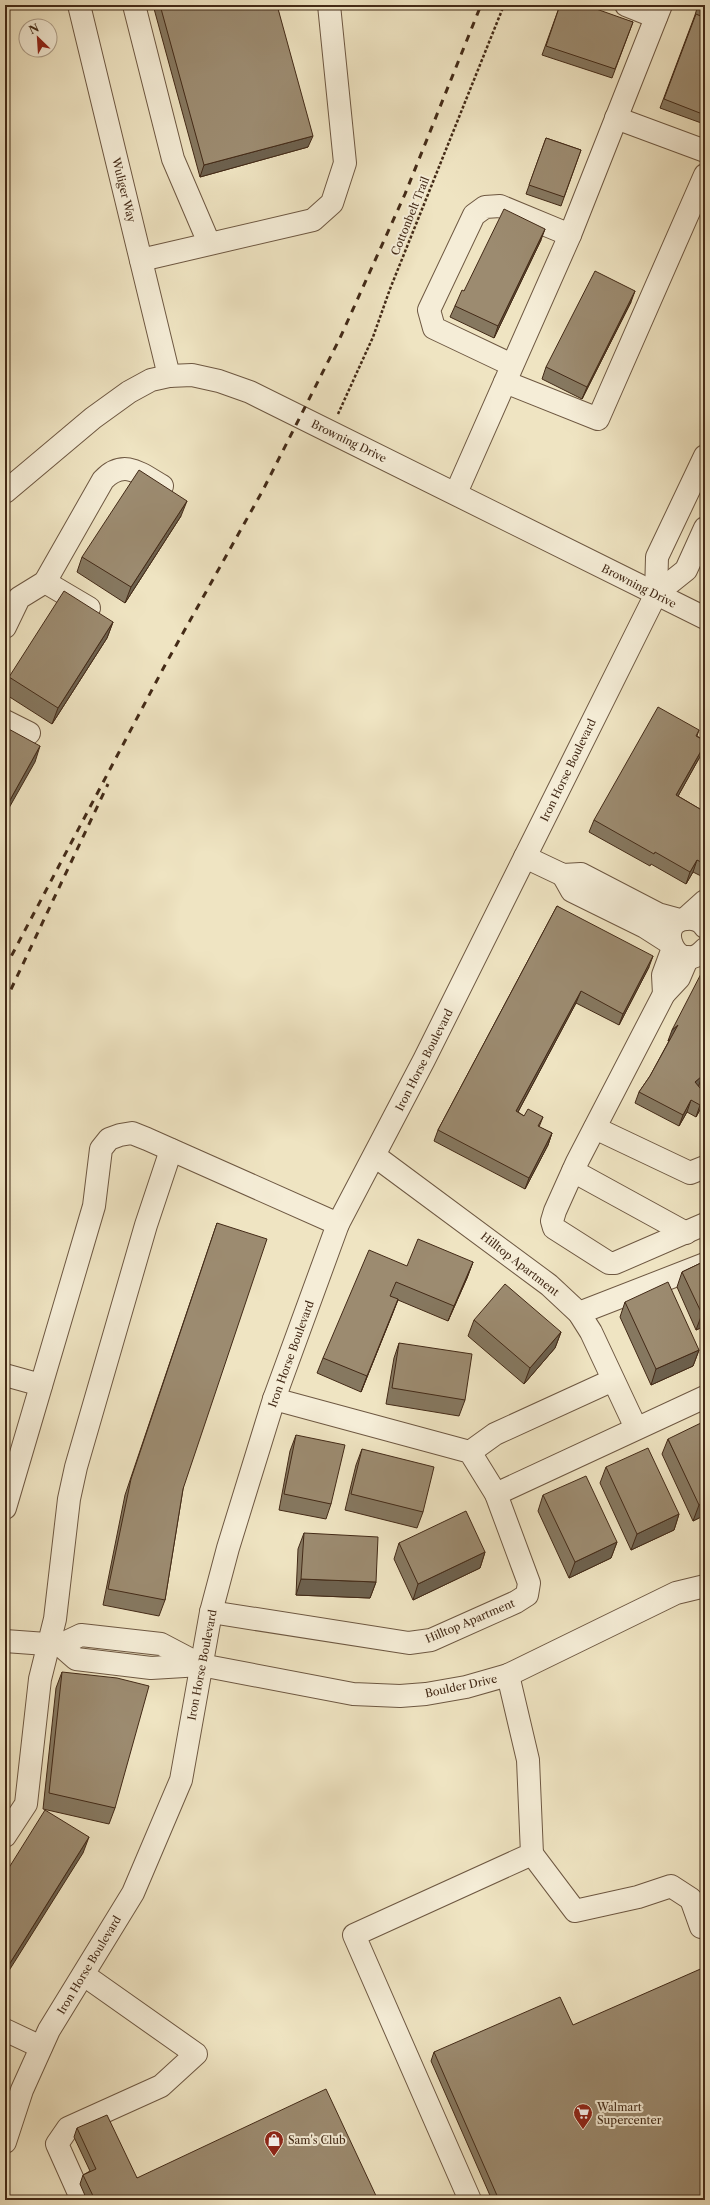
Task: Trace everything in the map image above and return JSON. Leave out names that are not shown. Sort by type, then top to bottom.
[{"type":"street","name":"Wuliger Way","points":[[79,5],[169,376]]},
{"type":"street","points":[[134,5],[173,159],[210,243]]},
{"type":"street","points":[[141,260],[314,220],[332,203],[345,163],[329,5]]},
{"type":"street","points":[[456,493],[570,235],[658,11],[626,5]]},
{"type":"street","points":[[616,118],[705,151]]},
{"type":"street","points":[[570,235],[500,206],[486,207],[474,215],[429,310],[434,328],[509,374],[598,420],[705,175]]},
{"type":"street","name":"Browning Drive","points":[[5,492],[94,418],[129,392],[151,380],[169,376],[192,375],[220,381],[250,392],[705,618]]},
{"type":"street","name":"Iron Horse Boulevard","points":[[656,594],[657,557],[705,456]]},
{"type":"street","points":[[5,627],[12,594],[45,582],[103,480],[109,475],[122,469],[135,470],[162,486]]},
{"type":"street","name":"Iron Horse Boulevard","points":[[5,2142],[22,2090],[49,2030],[133,1893],[181,1780],[211,1612],[248,1478],[274,1399],[338,1224],[375,1156],[656,594],[686,570],[705,528]]},
{"type":"street","points":[[45,582],[90,608]]},
{"type":"street","points":[[5,721],[30,733]]},
{"type":"street","points":[[525,857],[563,875],[581,874],[658,914],[682,919],[698,920],[705,927]]},
{"type":"street","points":[[563,875],[572,891],[645,927],[689,952]]},
{"type":"street","points":[[689,952],[671,930],[682,919],[705,901]]},
{"type":"street","points":[[689,952],[663,975],[664,994],[573,1171],[552,1221],[554,1228],[609,1263],[615,1263],[626,1259],[695,1228]]},
{"type":"street","points":[[595,1128],[690,1173],[705,1167]]},
{"type":"street","points":[[5,1508],[94,1206],[101,1150],[109,1139],[132,1133],[338,1224]]},
{"type":"street","points":[[5,1836],[26,1804],[40,1679],[54,1645],[55,1619],[69,1499],[76,1467],[144,1232],[171,1150]]},
{"type":"street","name":"Hilltop Apartment","points":[[375,1156],[549,1285],[579,1313],[591,1332],[636,1428]]},
{"type":"street","points":[[573,1171],[695,1228]]},
{"type":"street","points":[[579,1313],[705,1264]]},
{"type":"street","points":[[5,1375],[41,1385]]},
{"type":"street","points":[[274,1399],[470,1452],[495,1434],[613,1380]]},
{"type":"street","points":[[496,1494],[705,1397]]},
{"type":"street","name":"Hilltop Apartment","points":[[211,1612],[409,1643],[431,1640],[516,1602],[527,1595],[529,1583],[496,1494],[470,1452]]},
{"type":"street","name":"Boulder Drive","points":[[54,1645],[76,1659],[151,1668],[201,1665],[353,1694],[400,1696],[426,1694],[466,1686],[508,1675],[676,1593],[705,1586]]},
{"type":"street","points":[[5,1641],[54,1645]]},
{"type":"street","points":[[508,1675],[528,1760],[532,1854],[575,1911],[638,1898],[671,1886],[691,1899],[701,1927]]},
{"type":"street","points":[[470,2200],[354,1935],[532,1854]]},
{"type":"street","points":[[82,2200],[57,2144],[68,2128],[161,2086],[196,2054],[84,1975]]},
{"type":"street","points":[[5,2030],[41,2047]]},
{"type":"path","name":"Cottonbelt Trail","points":[[330,432],[373,336],[390,289],[504,5]]},
{"type":"building","points":[[160,5],[277,5],[313,136],[204,165]]},
{"type":"building","points":[[560,5],[585,5],[633,22],[615,69],[546,46]]},
{"type":"building","points":[[705,5],[705,9],[698,6]]},
{"type":"building","points":[[696,14],[705,18],[705,115],[664,99]]},
{"type":"building","points":[[546,138],[581,150],[564,197],[529,185]]},
{"type":"building","points":[[504,209],[545,229],[498,326],[455,306],[462,290],[464,291]]},
{"type":"building","points":[[595,271],[635,291],[587,387],[546,367]]},
{"type":"building","points":[[139,470],[187,501],[131,587],[82,557]]},
{"type":"building","points":[[64,591],[113,622],[58,708],[9,677]]},
{"type":"building","points":[[658,707],[699,730],[696,736],[705,741],[705,744],[676,795],[705,812],[705,864],[697,860],[690,872],[655,852],[654,854],[594,820]]},
{"type":"building","points":[[5,727],[40,746],[5,809]]},
{"type":"building","points":[[557,906],[653,956],[623,1014],[581,991],[516,1111],[524,1116],[528,1109],[543,1117],[538,1126],[552,1133],[529,1178],[438,1130]]},
{"type":"building","points":[[704,968],[705,1078],[702,1076],[695,1082],[705,1096],[700,1105],[691,1100],[683,1115],[639,1092],[650,1076],[678,1025],[672,1030]]},
{"type":"building","points":[[217,1223],[267,1239],[183,1489],[165,1600],[108,1589],[131,1479]]},
{"type":"building","points":[[418,1239],[473,1262],[454,1306],[396,1282],[390,1296],[398,1299],[367,1376],[323,1358],[369,1250],[407,1266]]},
{"type":"building","points":[[705,1261],[705,1313],[702,1314],[682,1272]]},
{"type":"building","points":[[668,1282],[699,1350],[656,1369],[625,1302]]},
{"type":"building","points":[[505,1284],[561,1332],[530,1368],[474,1320]]},
{"type":"building","points":[[399,1343],[472,1354],[465,1400],[392,1388]]},
{"type":"building","points":[[705,1421],[705,1502],[699,1505],[668,1439]]},
{"type":"building","points":[[296,1435],[345,1445],[331,1504],[284,1494]]},
{"type":"building","points":[[648,1448],[679,1514],[637,1534],[606,1467]]},
{"type":"building","points":[[362,1449],[434,1467],[423,1512],[351,1494]]},
{"type":"building","points":[[586,1476],[617,1542],[575,1562],[543,1495]]},
{"type":"building","points":[[466,1511],[485,1552],[418,1584],[399,1543]]},
{"type":"building","points":[[304,1533],[378,1537],[376,1582],[301,1579]]},
{"type":"building","points":[[62,1672],[117,1678],[149,1686],[115,1808],[49,1793]]},
{"type":"building","points":[[45,1810],[89,1837],[5,1971],[5,1874]]},
{"type":"building","name":"Walmart Supercenter","points":[[705,1967],[705,2200],[499,2200],[434,2052],[560,1997],[573,2025]]},
{"type":"building","name":"Sam's Club","points":[[326,2089],[378,2200],[95,2200],[83,2175],[96,2169],[77,2128],[107,2115],[137,2178]]},
{"type":"railway","points":[[5,968],[164,667],[263,490],[340,338],[405,194],[481,5]]},
{"type":"railway","points":[[5,1002],[108,784]]},
{"type":"place","name":"Walmart Supercenter","points":[[583,2130]]},
{"type":"place","name":"Sam's Club","points":[[274,2157]]}]
